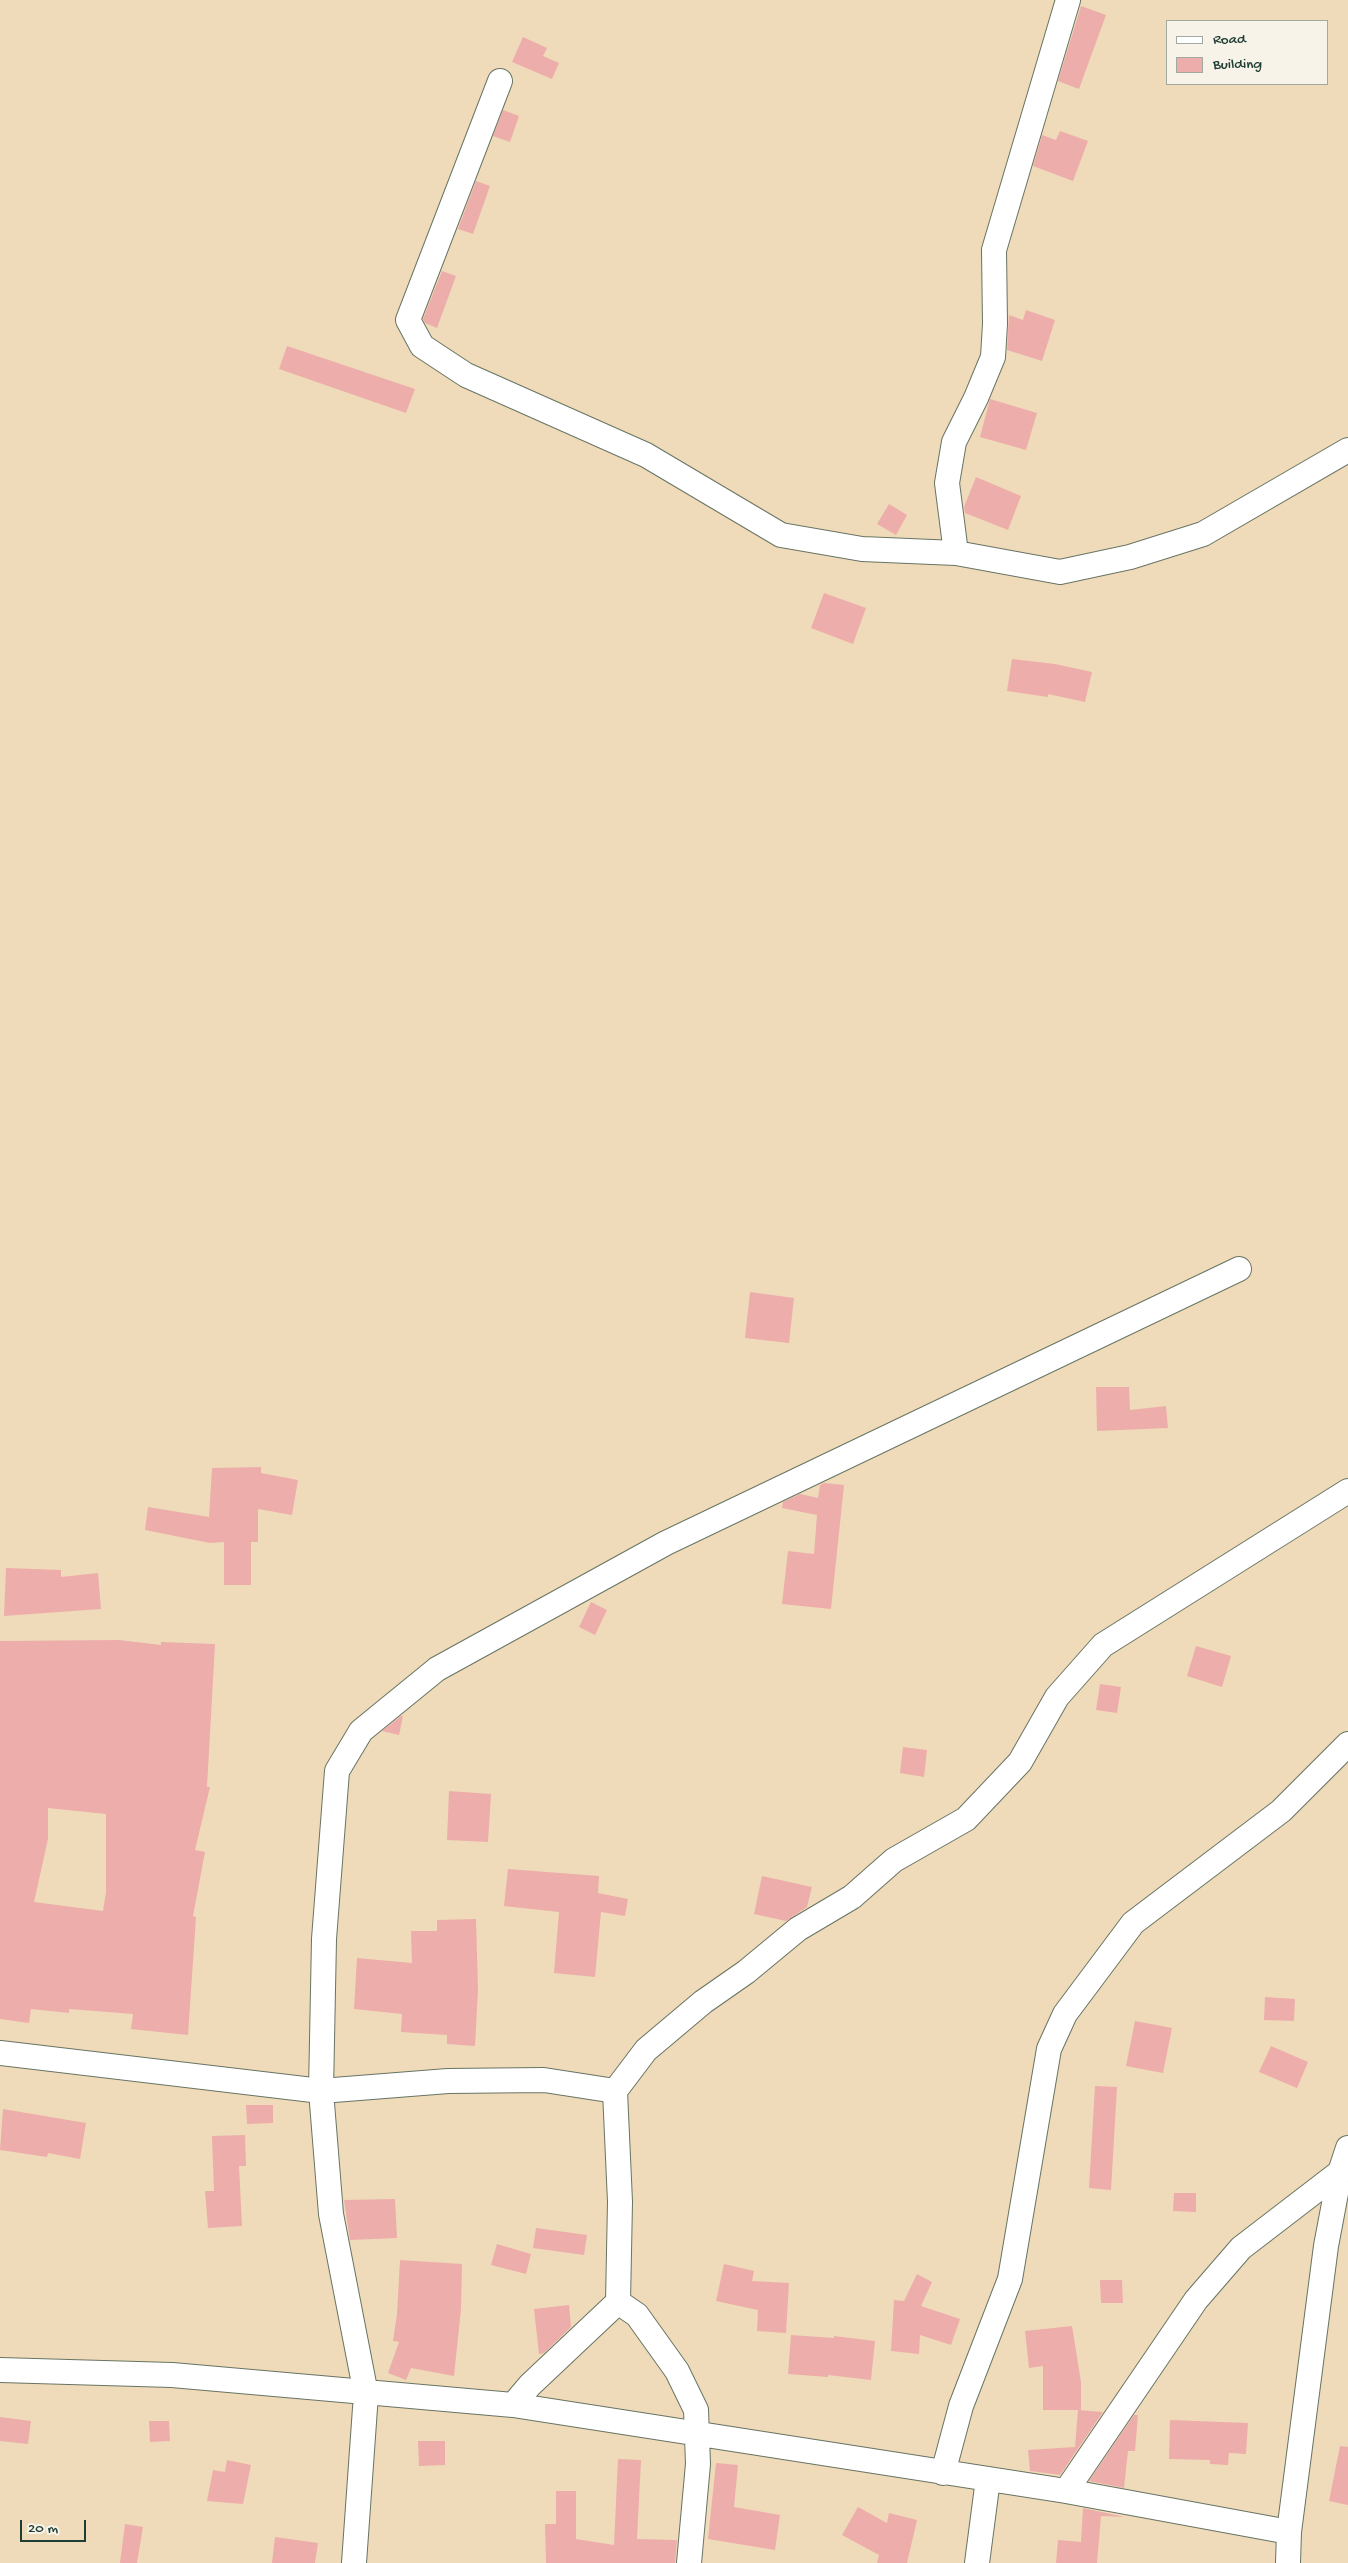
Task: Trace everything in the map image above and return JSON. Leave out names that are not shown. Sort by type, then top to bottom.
[{"type":"street","points":[[956,552],[947,483],[954,442],[976,398],[992,357],[995,324],[994,250],[1068,0]]},
{"type":"street","points":[[500,81],[408,320],[422,346],[466,375],[646,455],[781,535],[862,548],[956,552],[1060,572],[1130,557],[1203,534],[1348,450]]},
{"type":"street","points":[[354,2563],[366,2394],[331,2214],[321,2091],[324,1939],[337,1772],[361,1731],[437,1669],[666,1543],[1239,1269]]},
{"type":"street","points":[[513,2405],[530,2385],[618,2302],[620,2194],[615,2091],[646,2050],[703,2002],[746,1972],[798,1929],[852,1897],[894,1860],[966,1819],[1020,1762],[1057,1697],[1103,1645],[1348,1491]]},
{"type":"street","points":[[943,2473],[961,2406],[1010,2279],[1049,2049],[1064,2014],[1133,1923],[1281,1811],[1348,1744]]},
{"type":"street","points":[[0,2053],[321,2091],[448,2080],[544,2080],[615,2091]]},
{"type":"street","points":[[1288,2563],[1289,2532],[1326,2246],[1340,2172],[1348,2148]]},
{"type":"street","points":[[1066,2491],[1196,2300],[1241,2248],[1340,2172]]},
{"type":"street","points":[[618,2302],[636,2315],[677,2372],[696,2410],[699,2434],[688,2563]]},
{"type":"street","points":[[0,2370],[172,2375],[366,2394],[513,2405],[1066,2491],[1289,2532]]},
{"type":"street","points":[[977,2563],[988,2479]]},
{"type":"building","points":[[1081,6],[1106,15],[1079,89],[1058,81]]},
{"type":"building","points":[[523,37],[547,48],[543,56],[559,63],[552,79],[512,62]]},
{"type":"building","points":[[503,110],[519,116],[510,142],[493,136]]},
{"type":"building","points":[[1060,131],[1088,141],[1073,181],[1033,166],[1042,135],[1056,140]]},
{"type":"building","points":[[476,181],[490,186],[473,234],[458,229]]},
{"type":"building","points":[[442,271],[456,276],[437,328],[425,323],[423,319]]},
{"type":"building","points":[[1026,310],[1055,320],[1042,361],[1007,350],[1009,315],[1023,320]]},
{"type":"building","points":[[287,346],[415,389],[406,413],[279,369]]},
{"type":"building","points":[[990,399],[1037,413],[1026,450],[980,437]]},
{"type":"building","points":[[976,477],[1021,496],[1008,530],[965,513],[964,507]]},
{"type":"building","points":[[889,504],[907,515],[896,535],[877,524]]},
{"type":"building","points":[[824,593],[866,608],[853,644],[811,628]]},
{"type":"building","points":[[1012,659],[1055,664],[1092,672],[1085,702],[1048,694],[1048,697],[1007,691]]},
{"type":"building","points":[[750,1292],[794,1298],[789,1343],[745,1338]]},
{"type":"building","points":[[1096,1387],[1129,1387],[1130,1410],[1166,1406],[1168,1428],[1097,1431]]},
{"type":"building","points":[[261,1467],[261,1473],[298,1480],[292,1515],[258,1509],[258,1542],[251,1542],[251,1585],[224,1585],[224,1542],[210,1543],[145,1530],[148,1507],[209,1517],[212,1468]]},
{"type":"building","points":[[824,1483],[844,1485],[831,1609],[782,1604],[788,1551],[814,1554],[817,1515],[782,1508],[783,1502],[800,1494],[818,1498],[820,1485]]},
{"type":"building","points":[[6,1568],[61,1570],[61,1577],[98,1573],[101,1609],[4,1616]]},
{"type":"building","points":[[591,1602],[607,1610],[595,1635],[579,1627]]},
{"type":"building","points":[[119,1640],[161,1645],[161,1642],[215,1644],[207,1787],[210,1787],[195,1850],[205,1852],[193,1916],[196,1917],[188,2035],[131,2029],[133,2014],[69,2009],[69,2013],[31,2009],[29,2023],[0,2019],[0,1641]],"holes":[[[48,1808],[106,1814],[106,1892],[103,1911],[34,1902],[48,1839]]]},
{"type":"building","points":[[1196,1646],[1231,1656],[1222,1687],[1187,1676]]},
{"type":"building","points":[[1100,1684],[1121,1687],[1117,1713],[1096,1710]]},
{"type":"building","points":[[403,1716],[399,1735],[382,1731]]},
{"type":"building","points":[[903,1747],[927,1750],[924,1777],[900,1773]]},
{"type":"building","points":[[449,1791],[491,1794],[488,1842],[447,1840]]},
{"type":"building","points":[[508,1869],[599,1876],[598,1893],[628,1899],[625,1916],[601,1912],[595,1977],[554,1973],[559,1912],[504,1906]]},
{"type":"building","points":[[762,1876],[812,1887],[807,1907],[786,1921],[754,1914]]},
{"type":"building","points":[[476,1919],[478,1990],[475,2046],[447,2044],[447,2035],[401,2032],[402,2014],[354,2009],[357,1958],[412,1963],[411,1931],[437,1931],[437,1920]]},
{"type":"building","points":[[1265,1997],[1295,1999],[1294,2021],[1264,2020]]},
{"type":"building","points":[[1135,2021],[1172,2028],[1163,2073],[1126,2066]]},
{"type":"building","points":[[1271,2046],[1308,2062],[1297,2088],[1259,2072]]},
{"type":"building","points":[[1095,2086],[1117,2087],[1111,2190],[1089,2188]]},
{"type":"building","points":[[246,2105],[273,2105],[273,2123],[247,2124]]},
{"type":"building","points":[[3,2109],[86,2123],[80,2159],[48,2153],[47,2157],[0,2150]]},
{"type":"building","points":[[245,2135],[246,2166],[239,2166],[242,2226],[208,2228],[205,2191],[214,2191],[212,2136]]},
{"type":"building","points":[[1174,2193],[1196,2193],[1196,2212],[1173,2211]]},
{"type":"building","points":[[395,2199],[397,2238],[350,2240],[344,2200]]},
{"type":"building","points":[[536,2228],[587,2235],[584,2255],[533,2248]]},
{"type":"building","points":[[497,2244],[531,2254],[526,2274],[491,2265]]},
{"type":"building","points":[[400,2260],[462,2264],[461,2309],[454,2376],[411,2368],[406,2380],[388,2373],[399,2342],[393,2341],[397,2314]]},
{"type":"building","points":[[724,2264],[754,2271],[752,2281],[789,2283],[786,2333],[757,2331],[758,2310],[716,2301]]},
{"type":"building","points":[[917,2274],[932,2282],[921,2306],[960,2319],[951,2345],[920,2335],[919,2354],[891,2351],[894,2300],[904,2301]]},
{"type":"building","points":[[1100,2280],[1122,2280],[1123,2303],[1101,2303]]},
{"type":"building","points":[[569,2305],[571,2327],[544,2353],[539,2354],[534,2309]]},
{"type":"building","points":[[1072,2326],[1081,2382],[1081,2410],[1043,2410],[1043,2366],[1029,2368],[1025,2331]]},
{"type":"building","points":[[791,2335],[834,2338],[834,2336],[875,2341],[871,2380],[828,2375],[828,2377],[788,2374]]},
{"type":"building","points":[[1078,2410],[1103,2412],[1060,2475],[1030,2471],[1028,2450],[1075,2447]]},
{"type":"building","points":[[1134,2415],[1138,2415],[1135,2451],[1128,2451],[1124,2488],[1089,2481]]},
{"type":"building","points":[[0,2417],[31,2421],[28,2444],[0,2441]]},
{"type":"building","points":[[1170,2420],[1248,2423],[1246,2454],[1229,2453],[1228,2465],[1210,2464],[1210,2460],[1169,2459]]},
{"type":"building","points":[[149,2421],[169,2421],[170,2441],[150,2442]]},
{"type":"building","points":[[418,2441],[445,2441],[445,2465],[419,2466]]},
{"type":"building","points":[[1340,2446],[1348,2447],[1348,2505],[1329,2501]]},
{"type":"building","points":[[618,2459],[641,2460],[637,2539],[677,2540],[675,2563],[546,2563],[545,2524],[556,2524],[556,2491],[576,2491],[576,2539],[614,2545]]},
{"type":"building","points":[[227,2460],[251,2465],[243,2504],[207,2501],[213,2470],[225,2472]]},
{"type":"building","points":[[716,2463],[738,2465],[734,2507],[780,2515],[775,2550],[708,2539]]},
{"type":"building","points":[[858,2507],[887,2523],[889,2513],[917,2520],[907,2563],[877,2563],[879,2555],[842,2535]]},
{"type":"building","points":[[1083,2508],[1125,2517],[1101,2516],[1097,2563],[1056,2563],[1058,2540],[1081,2542]]},
{"type":"building","points":[[125,2524],[143,2527],[137,2563],[120,2563]]},
{"type":"building","points":[[275,2537],[318,2543],[315,2563],[272,2563]]}]
